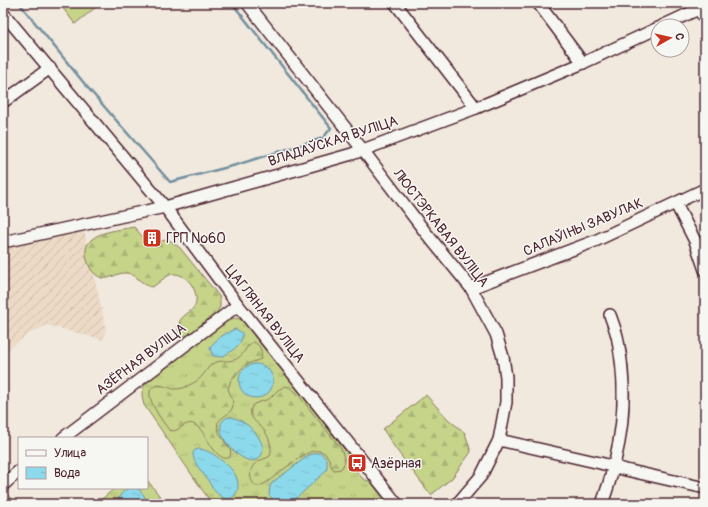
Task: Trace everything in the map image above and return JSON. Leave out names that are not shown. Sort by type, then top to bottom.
[{"type":"street","name":"ЛЮСТЭРКАВАЯ ВУЛІЦА","points":[[247,3],[426,233],[471,288],[496,334],[503,356],[506,377],[506,402],[500,440],[481,476],[457,504]]},
{"type":"street","points":[[395,3],[476,108]]},
{"type":"street","points":[[538,3],[583,63]]},
{"type":"street","points":[[680,18],[700,9]]},
{"type":"street","name":"ЦАГЛЯНАЯ ВУЛІЦА","points":[[3,13],[165,207],[238,304],[397,504]]},
{"type":"street","name":"ВЛАДАЎСКАЯ ВУЛІЦА","points":[[3,242],[165,207],[362,149],[476,108],[583,63],[650,32]]},
{"type":"street","points":[[3,102],[50,68]]},
{"type":"street","name":"САЛАЎІНЫ ЗАВУЛАК","points":[[471,288],[595,241],[705,189]]},
{"type":"street","points":[[676,204],[695,241],[705,270]]},
{"type":"street","name":"АЗЁРНАЯ ВУЛІЦА","points":[[64,437],[238,304]]},
{"type":"street","points":[[602,504],[618,454],[624,408],[618,341],[610,315]]},
{"type":"street","points":[[500,440],[705,488]]},
{"type":"street","points":[[3,485],[18,473]]},
{"type":"shaded area","points":[[84,231],[106,329],[103,340],[47,325],[25,336],[3,354],[3,248]]},
{"type":"green space","points":[[59,3],[101,3],[75,24]]},
{"type":"green space","points":[[134,227],[150,245],[168,239],[180,248],[219,296],[220,307],[213,318],[189,335],[181,335],[178,331],[179,322],[191,311],[196,300],[196,295],[192,285],[188,280],[173,274],[152,287],[130,274],[123,273],[108,278],[102,278],[95,274],[90,268],[86,253],[87,245],[92,239],[107,232]]},
{"type":"green space","points":[[235,318],[240,319],[249,327],[347,453],[349,462],[363,479],[371,482],[387,504],[212,504],[144,405],[142,393],[144,386],[151,377],[227,320]]},
{"type":"green space","points":[[253,342],[260,349],[262,354],[261,359],[245,365],[231,380],[228,389],[233,404],[232,408],[217,425],[220,435],[231,451],[230,457],[221,457],[216,453],[201,430],[193,424],[186,424],[173,431],[169,430],[152,404],[150,398],[151,389],[156,385],[174,389],[186,387],[199,379],[212,364],[238,358]]},
{"type":"green space","points":[[285,386],[296,392],[339,446],[345,462],[341,469],[334,470],[325,454],[320,451],[312,451],[300,457],[266,483],[256,486],[253,483],[250,474],[252,467],[254,464],[270,456],[271,449],[267,435],[252,418],[252,408],[254,404],[269,399],[278,390]]},
{"type":"green space","points":[[426,395],[448,419],[465,433],[471,452],[452,478],[431,495],[395,448],[383,429]]},
{"type":"green space","points":[[148,481],[166,504],[96,504],[114,489],[148,489]]},
{"type":"green space","points":[[7,494],[16,504],[3,504],[3,497]]},
{"type":"water","points":[[236,329],[242,333],[239,344],[232,351],[221,357],[213,356],[210,349],[211,346],[225,334]]},
{"type":"water","points":[[253,364],[259,364],[263,365],[270,371],[273,381],[272,388],[266,395],[259,398],[253,398],[249,397],[242,391],[239,384],[239,378],[240,374],[246,367]]},
{"type":"water","points":[[228,417],[235,418],[250,427],[261,441],[263,448],[262,455],[256,460],[250,461],[242,458],[228,445],[223,437],[221,429],[222,422]]},
{"type":"water","points":[[195,450],[205,450],[214,455],[226,464],[236,476],[238,483],[237,491],[230,499],[226,499],[217,494],[198,467],[194,460],[193,453]]},
{"type":"water","points":[[321,453],[327,460],[327,469],[323,474],[289,504],[276,504],[269,495],[270,486],[273,482],[309,455]]},
{"type":"water","points":[[139,489],[150,504],[118,504],[119,498],[126,490]]},
{"type":"waterway","points":[[19,3],[88,88],[170,182],[236,165],[323,138],[331,128],[232,3]]},
{"type":"place","name":"ГРП №60","points":[[152,238]]},
{"type":"place","name":"Азёрная","points":[[357,463]]}]
